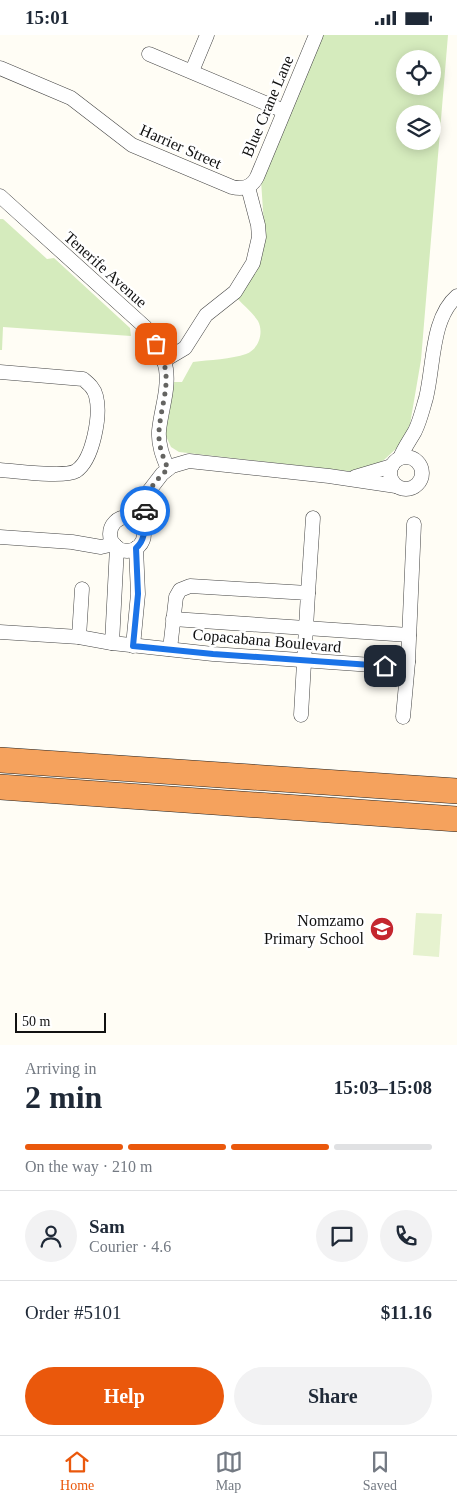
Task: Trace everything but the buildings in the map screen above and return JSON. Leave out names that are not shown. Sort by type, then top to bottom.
[{"type":"highway","points":[[0,759],[457,791]]},
{"type":"highway","points":[[0,787],[457,819]]},
{"type":"street","points":[[192,71],[207,35]]},
{"type":"street","name":"Blue Crane Lane","points":[[248,187],[257,177],[316,35]]},
{"type":"street","points":[[149,54],[284,111]]},
{"type":"street","name":"Harrier Street","points":[[0,68],[71,98],[132,145],[232,187],[243,189],[248,187]]},
{"type":"street","points":[[164,361],[185,348],[206,315],[235,292],[253,263],[258,237],[258,225],[248,187]]},
{"type":"street","name":"Tenerife Avenue","points":[[0,196],[145,327],[159,349],[164,361],[167,381],[159,432],[162,455],[168,469]]},
{"type":"street","points":[[396,486],[391,480],[390,473],[416,429],[426,397],[437,335],[444,310],[457,296]]},
{"type":"street","points":[[0,372],[83,379],[92,386],[96,396],[98,411],[90,453],[75,472],[61,474],[0,470]]},
{"type":"street","points":[[129,517],[152,486],[168,469],[189,461],[350,479],[412,489],[422,477],[422,469],[418,462],[416,429]]},
{"type":"street","points":[[350,479],[410,457],[418,462]]},
{"type":"street","points":[[0,537],[72,542],[101,547],[116,546],[127,550],[136,548],[143,541],[147,495]]},
{"type":"street","points":[[72,542],[111,530],[118,520],[129,517],[138,520],[143,527]]},
{"type":"street","points":[[301,715],[313,518]]},
{"type":"street","points":[[404,717],[410,635],[414,524]]},
{"type":"street","points":[[111,530],[116,546],[112,643]]},
{"type":"street","points":[[133,646],[138,594],[136,548]]},
{"type":"street","points":[[170,649],[176,597],[180,590],[190,585],[308,593]]},
{"type":"street","points":[[79,637],[82,589]]},
{"type":"street","points":[[173,619],[410,635]]},
{"type":"street","name":"Copacabana Boulevard","points":[[0,632],[79,637],[133,646],[213,654],[401,667],[408,662]]},
{"type":"green space","points":[[322,35],[448,35],[441,119],[441,105],[396,105],[396,150],[438,150],[421,360],[410,424],[401,444],[377,465],[357,471],[347,471],[179,452],[171,447],[165,434],[174,382],[182,382],[193,362],[240,356],[250,352],[257,345],[260,335],[258,321],[237,298],[261,259],[264,226],[261,180]]},
{"type":"green space","points":[[0,219],[3,219],[47,259],[54,258],[130,328],[131,336],[3,327],[2,350],[0,350]]},
{"type":"green space","points":[[416,913],[442,914],[439,957],[413,955]]},
{"type":"way so far","points":[[145,511],[147,495],[152,486],[168,469],[162,455],[159,432],[166,394],[166,369],[156,344]]},
{"type":"place","name":"Nomzamo Primary School","points":[[382,929]]},
{"type":"route","points":[[145,511],[144,537],[143,541],[136,548],[138,594],[133,646],[213,654],[385,666]]}]
